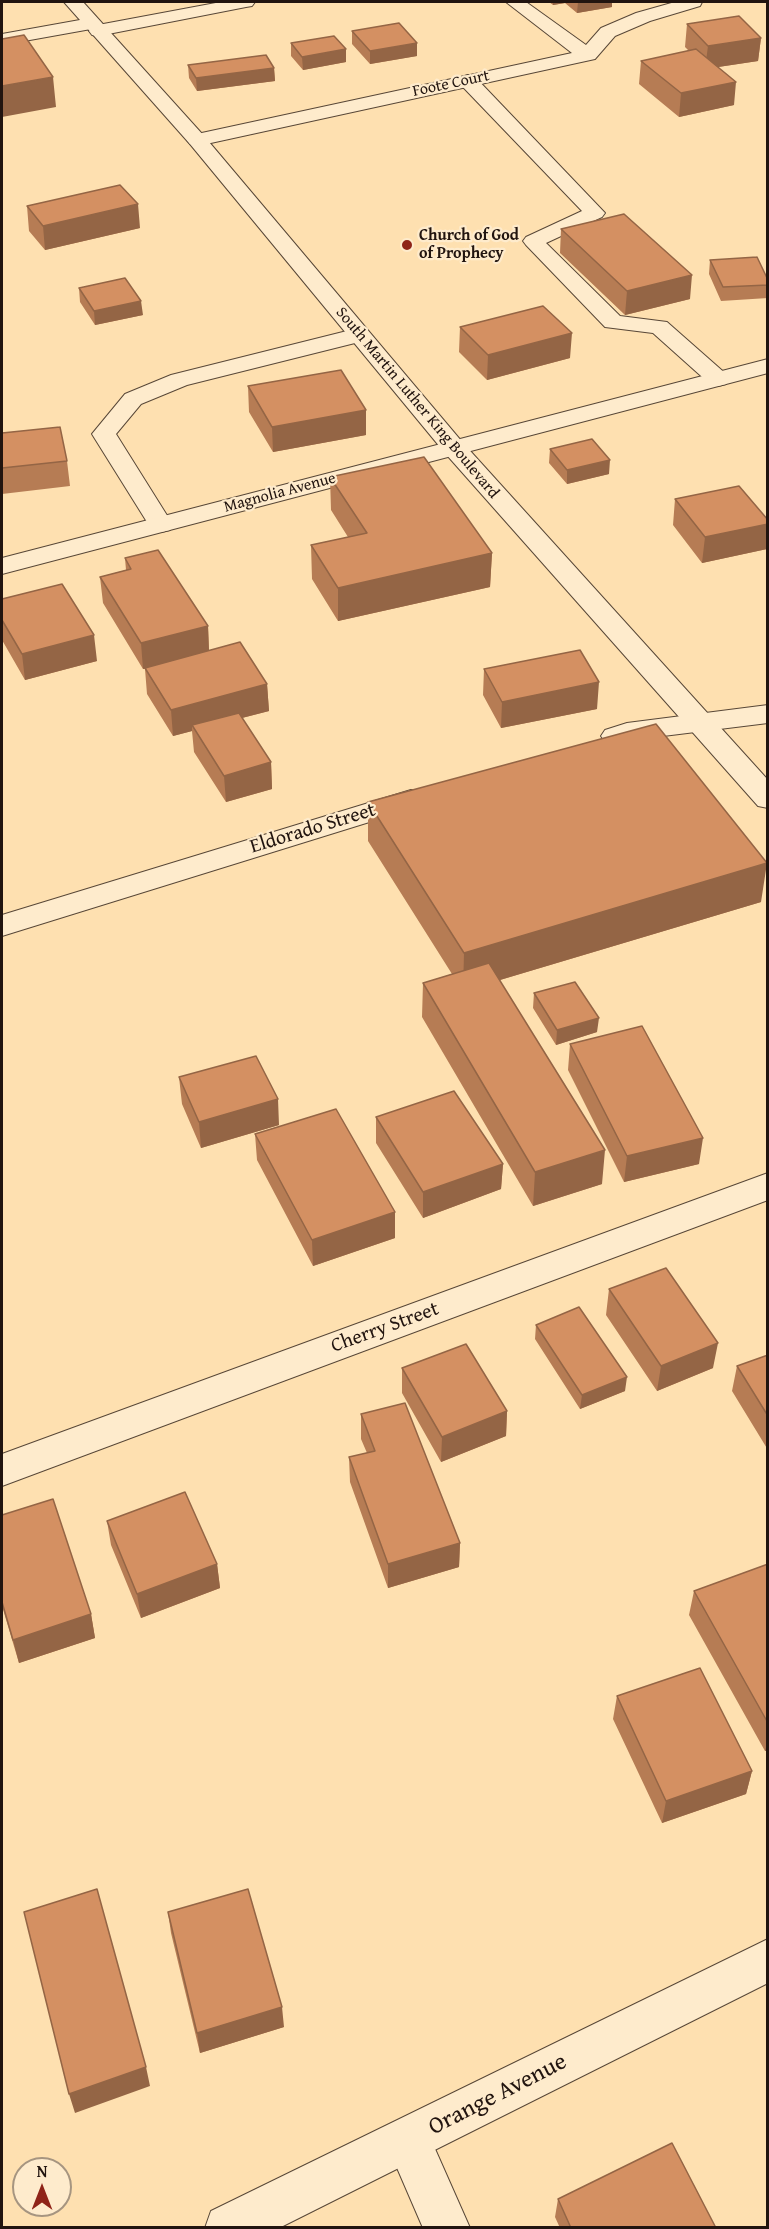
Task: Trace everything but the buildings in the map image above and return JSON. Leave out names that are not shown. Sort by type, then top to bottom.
[{"type":"street","name":"South Martin Luther King Boulevard","points":[[73,2],[197,140],[453,448],[768,799]]},
{"type":"street","points":[[515,2],[588,55],[608,32],[643,17],[693,2]]},
{"type":"street","name":"Foote Court","points":[[197,140],[588,55]]},
{"type":"street","name":"Magnolia Avenue","points":[[2,566],[768,366]]},
{"type":"street","points":[[593,743],[627,732],[768,714]]},
{"type":"street","name":"Eldorado Street","points":[[2,926],[434,792]]},
{"type":"street","name":"Cherry Street","points":[[2,1470],[768,1186]]},
{"type":"street","name":"Orange Avenue","points":[[228,2228],[768,1960]]},
{"type":"street","points":[[408,2140],[447,2228]]},
{"type":"lane","points":[[2,40],[95,27],[146,14],[246,2]]},
{"type":"lane","points":[[468,81],[595,213],[532,241],[613,322],[659,327],[718,379]]},
{"type":"lane","points":[[161,525],[104,434],[134,399],[179,380],[359,335]]},
{"type":"place","name":"Church of God of Prophecy","points":[[407,245]]}]
